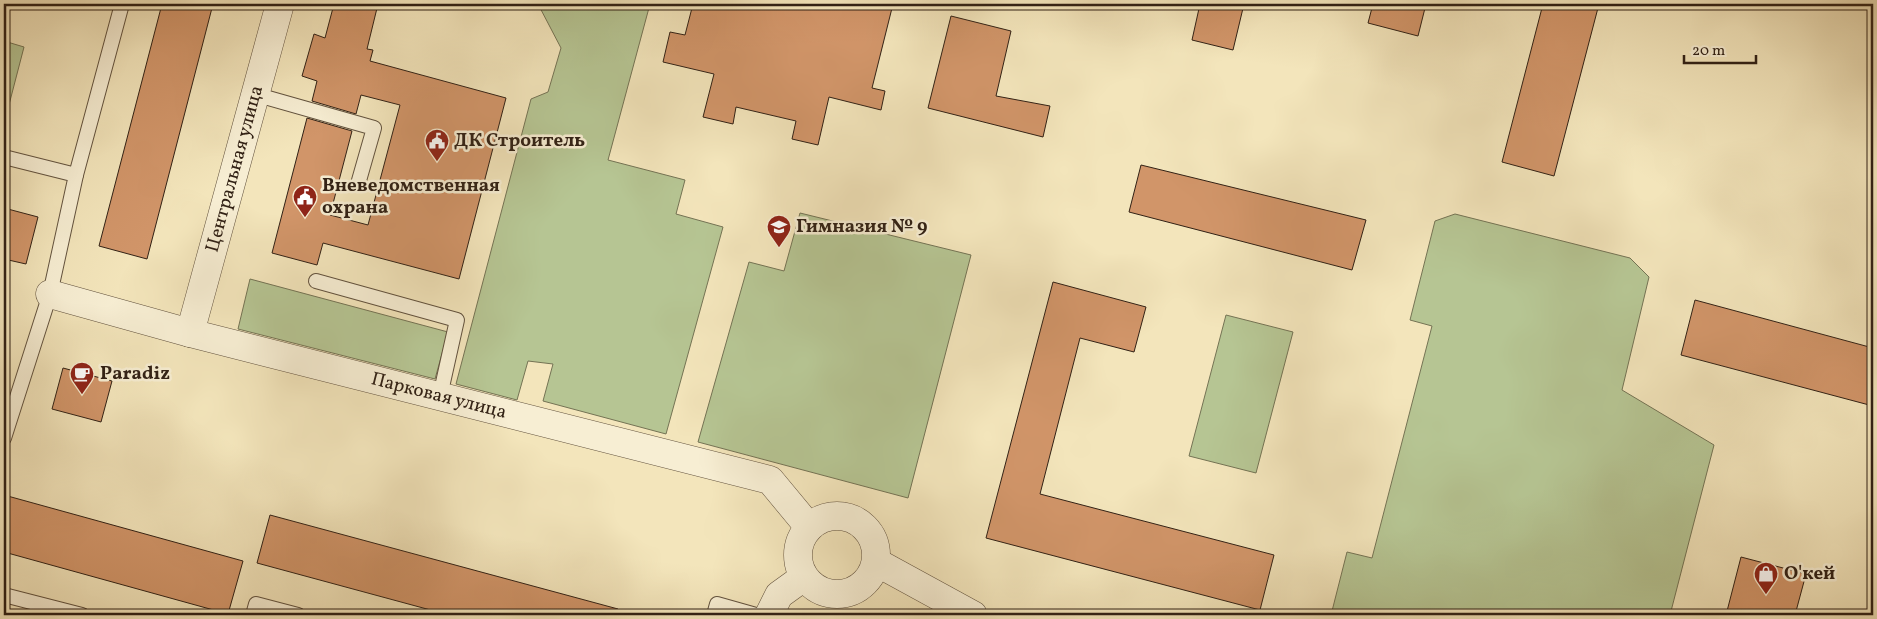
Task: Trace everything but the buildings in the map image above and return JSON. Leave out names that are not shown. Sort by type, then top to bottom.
[{"type":"street","name":"Центральная улица","points":[[190,333],[280,4]]},
{"type":"street","name":"Парковая улица","points":[[50,294],[190,333],[770,480],[809,527]]},
{"type":"street","points":[[836,515],[850,518],[863,525],[872,537],[876,549],[876,562],[871,574],[853,591],[843,594],[832,594],[821,591],[811,585],[804,576],[799,564],[797,551],[801,538],[809,527],[821,518],[836,515]]},
{"type":"street","points":[[876,562],[973,615]]},
{"type":"street","points":[[769,615],[779,595],[804,576]]},
{"type":"lane","points":[[4,438],[50,294],[76,175],[122,4]]},
{"type":"lane","points":[[254,94],[374,128],[358,184]]},
{"type":"lane","points":[[4,157],[76,175]]},
{"type":"lane","points":[[316,281],[457,320],[440,396]]},
{"type":"lane","points":[[4,595],[82,615]]},
{"type":"lane","points":[[254,615],[256,604],[298,615]]},
{"type":"lane","points":[[714,615],[717,604],[756,615]]},
{"type":"green space","points":[[538,4],[650,4],[608,160],[685,180],[676,214],[723,227],[666,434],[543,401],[553,364],[528,361],[517,400],[456,384],[531,99],[548,92],[561,48]]},
{"type":"green space","points":[[4,41],[24,47],[4,124]]},
{"type":"green space","points":[[800,213],[971,255],[908,498],[698,442],[749,262],[784,271]]},
{"type":"green space","points":[[1455,214],[1630,258],[1649,277],[1622,390],[1714,445],[1670,615],[1331,615],[1347,552],[1372,558],[1432,326],[1410,320],[1435,221]]},
{"type":"green space","points":[[250,279],[448,332],[435,379],[238,329]]},
{"type":"green space","points":[[1226,315],[1293,332],[1256,473],[1189,456]]},
{"type":"place","name":"ДК Строитель","points":[[437,162]]},
{"type":"place","name":"Вневедомственная охрана","points":[[305,218]]},
{"type":"place","name":"Гимназия № 9","points":[[779,248]]},
{"type":"place","name":"Paradiz","points":[[82,395]]},
{"type":"place","name":"О'кей","points":[[1766,595]]}]
